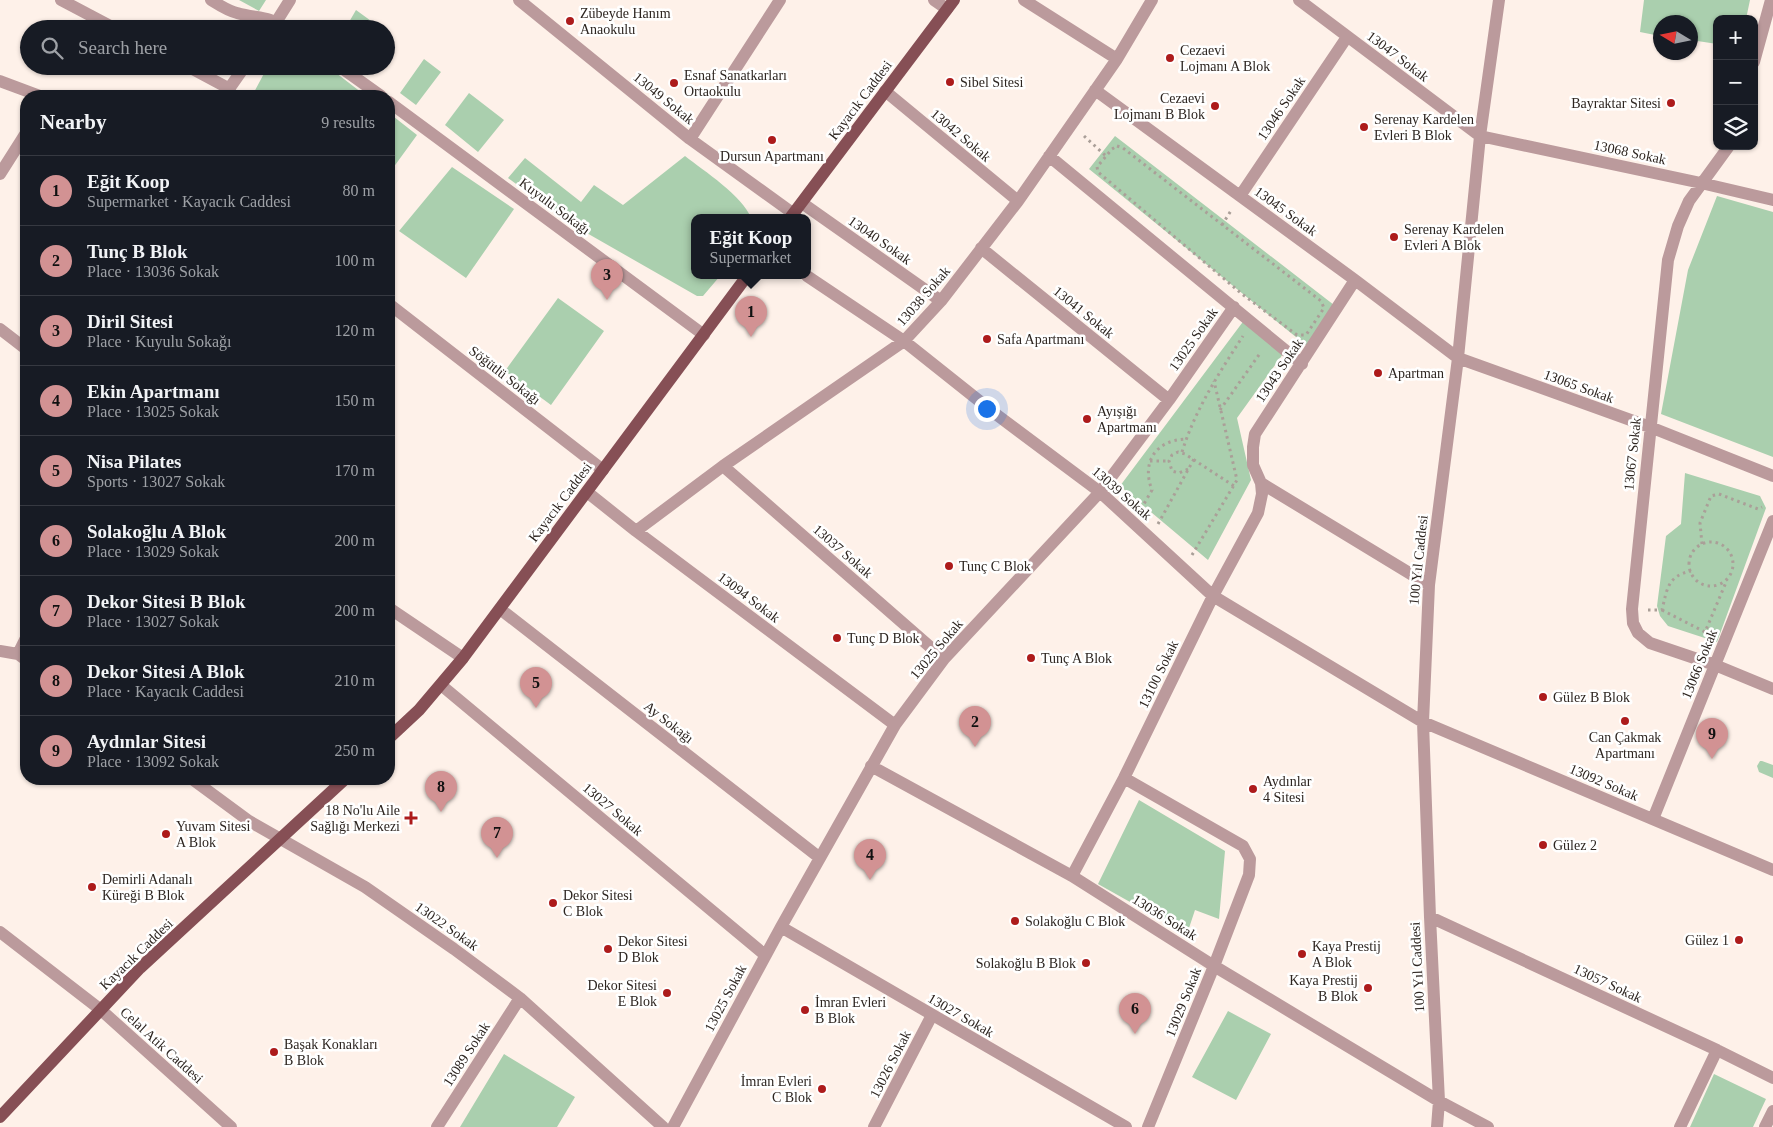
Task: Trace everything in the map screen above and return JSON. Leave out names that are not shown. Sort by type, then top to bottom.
[{"type":"main road","name":"Kayacık Caddesi","points":[[793,214],[950,4]]},
{"type":"main road","name":"Kayacık Caddesi","points":[[395,732],[419,710],[463,658],[745,279]]},
{"type":"main road","name":"Kayacık Caddesi","points":[[0,1117],[140,968],[338,785]]},
{"type":"street","points":[[61,0],[99,20]]},
{"type":"street","points":[[211,0],[237,13],[260,16],[268,20]]},
{"type":"street","points":[[282,20],[290,0]]},
{"type":"street","name":"13049 Sokak","points":[[519,0],[690,139],[789,214]]},
{"type":"street","points":[[690,139],[780,0]]},
{"type":"street","points":[[934,0],[950,4]]},
{"type":"street","points":[[1024,0],[1117,59]]},
{"type":"street","name":"13038 Sokak","points":[[636,531],[723,466],[904,341],[941,301],[1018,201],[1117,59],[1152,0]]},
{"type":"street","name":"13047 Sokak","points":[[1299,0],[1480,136]]},
{"type":"street","name":"100 Yıl Caddesi","points":[[1438,1127],[1439,1101],[1423,722],[1429,585],[1458,358],[1480,136],[1499,0]]},
{"type":"street","points":[[1755,60],[1770,0]]},
{"type":"street","name":"13046 Sokak","points":[[1240,196],[1347,36]]},
{"type":"street","points":[[201,75],[224,90]]},
{"type":"street","points":[[228,90],[239,75]]},
{"type":"street","points":[[352,75],[373,90]]},
{"type":"street","points":[[0,81],[24,90]]},
{"type":"street","name":"13045 Sokak","points":[[1095,90],[1355,280],[1458,358]]},
{"type":"street","name":"13042 Sokak","points":[[885,92],[1018,201]]},
{"type":"street","name":"Kuyulu Sokağı","points":[[395,106],[704,335]]},
{"type":"street","name":"13068 Sokak","points":[[1480,136],[1773,200]]},
{"type":"street","points":[[0,174],[20,142]]},
{"type":"street","name":"13067 Sokak","points":[[1726,150],[1689,201],[1678,226],[1668,260],[1632,609],[1633,623],[1638,634],[1650,643],[1715,665],[1773,689]]},
{"type":"street","points":[[1048,156],[1234,307]]},
{"type":"street","name":"13040 Sokak","points":[[802,202],[941,301]]},
{"type":"street","name":"13041 Sokak","points":[[981,248],[1169,400]]},
{"type":"street","name":"13039 Sokak","points":[[811,279],[904,341],[1100,492],[1213,596],[1423,722]]},
{"type":"street","name":"13043 Sokak","points":[[1262,483],[1253,465],[1255,434],[1355,280]]},
{"type":"street","name":"13025 Sokak","points":[[673,1127],[781,926],[895,725],[944,659],[1100,492],[1169,400],[1234,307],[1302,364]]},
{"type":"street","name":"Söğütlü Sokağı","points":[[395,309],[603,470]]},
{"type":"street","points":[[0,328],[20,343]]},
{"type":"street","name":"13065 Sokak","points":[[1458,358],[1650,427],[1773,476]]},
{"type":"street","name":"13037 Sokak","points":[[723,466],[944,659]]},
{"type":"street","points":[[1262,483],[1429,585]]},
{"type":"street","name":"13100 Sokak","points":[[1072,876],[1124,778],[1213,596],[1258,513],[1262,483]]},
{"type":"street","name":"13094 Sokak","points":[[586,492],[895,725]]},
{"type":"street","name":"13066 Sokak","points":[[1653,819],[1773,521]]},
{"type":"street","name":"Ay Sokağı","points":[[500,609],[820,858]]},
{"type":"street","points":[[395,612],[463,658]]},
{"type":"street","points":[[0,651],[20,656]]},
{"type":"street","name":"13027 Sokak","points":[[441,685],[766,955]]},
{"type":"street","name":"13092 Sokak","points":[[1423,722],[1773,870]]},
{"type":"street","name":"13036 Sokak","points":[[871,766],[1072,876],[1214,966],[1439,1101],[1488,1127]]},
{"type":"street","name":"13029 Sokak","points":[[1124,778],[1243,846],[1250,859],[1249,875],[1148,1127]]},
{"type":"street","name":"13022 Sokak","points":[[200,785],[249,821],[365,887],[454,949],[520,998],[664,1127]]},
{"type":"street","name":"13057 Sokak","points":[[1430,917],[1717,1050],[1773,1078]]},
{"type":"street","name":"13027 Sokak","points":[[781,926],[1126,1127]]},
{"type":"street","name":"Celal Atik Caddesi","points":[[0,932],[101,1010],[232,1127]]},
{"type":"street","name":"13089 Sokak","points":[[437,1127],[520,998]]},
{"type":"street","name":"13026 Sokak","points":[[874,1127],[932,1015]]},
{"type":"street","points":[[1680,1127],[1717,1050]]},
{"type":"street","points":[[1765,1127],[1773,1111]]},
{"type":"path","points":[[1071,124],[1106,156]]},
{"type":"path","points":[[1116,146],[1123,148],[1321,301],[1324,308],[1306,335],[1297,336],[1242,294],[1098,172],[1097,167],[1106,156],[1116,146]]},
{"type":"path","points":[[1182,452],[1186,439],[1214,381],[1252,322]]},
{"type":"path","points":[[1220,411],[1271,338]]},
{"type":"path","points":[[1183,569],[1238,480],[1214,381]]},
{"type":"path","points":[[1134,523],[1152,490],[1148,471],[1154,453],[1168,442],[1186,439]]},
{"type":"path","points":[[1188,469],[1182,473],[1170,468],[1169,461],[1174,453],[1182,452],[1234,486]]},
{"type":"path","points":[[1150,538],[1194,459]]},
{"type":"path","points":[[1150,461],[1169,461]]},
{"type":"path","points":[[1702,544],[1700,523],[1708,502],[1714,494],[1719,494],[1758,509],[1765,506]]},
{"type":"path","points":[[1632,609],[1662,610],[1706,632],[1728,578],[1732,566],[1730,553],[1726,548],[1715,542],[1702,544],[1694,550],[1690,558],[1689,567],[1697,581],[1707,585],[1719,584],[1728,578]]},
{"type":"path","points":[[1662,610],[1671,581],[1678,575],[1691,571]]},
{"type":"green space","points":[[239,0],[266,0],[259,11]]},
{"type":"green space","points":[[1644,0],[1750,0],[1747,15],[1713,15],[1713,43],[1698,41],[1698,15],[1653,15],[1653,35],[1640,32]]},
{"type":"green space","points":[[356,10],[370,20],[350,20]]},
{"type":"green space","points":[[424,59],[441,72],[416,105],[400,93]]},
{"type":"green space","points":[[263,75],[339,75],[358,90],[255,90]]},
{"type":"green space","points":[[469,93],[504,120],[478,152],[445,125]]},
{"type":"green space","points":[[395,118],[417,135],[395,165]]},
{"type":"green space","points":[[1115,136],[1334,305],[1307,346],[1089,169]]},
{"type":"green space","points":[[685,156],[732,193],[749,214],[691,214],[691,279],[717,279],[703,296],[697,296],[571,224],[508,178],[525,158],[581,202],[594,185],[623,205]]},
{"type":"green space","points":[[452,167],[514,209],[466,278],[399,231]]},
{"type":"green space","points":[[1717,196],[1773,212],[1773,457],[1661,414],[1688,270]]},
{"type":"green space","points":[[558,298],[604,331],[551,405],[505,371]]},
{"type":"green space","points":[[1245,319],[1283,354],[1237,418],[1251,480],[1208,560],[1120,486]]},
{"type":"green space","points":[[1685,473],[1760,496],[1766,508],[1717,642],[1668,626],[1660,616],[1657,606],[1666,536],[1681,524]]},
{"type":"green space","points":[[1760,761],[1773,765],[1773,778],[1759,772],[1757,766]]},
{"type":"green space","points":[[1139,800],[1225,851],[1219,919],[1195,910],[1187,934],[1098,884]]},
{"type":"green space","points":[[1228,1011],[1271,1034],[1236,1100],[1192,1077]]},
{"type":"green space","points":[[504,1054],[575,1097],[557,1127],[460,1127]]},
{"type":"green space","points":[[1714,1074],[1766,1099],[1753,1127],[1690,1127]]},
{"type":"place","name":"Zübeyde Hanım Anaokulu","points":[[570,21]]},
{"type":"place","name":"Cezaevi Lojmanı A Blok","points":[[1170,58]]},
{"type":"place","name":"Sibel Sitesi","points":[[950,82]]},
{"type":"place","name":"Esnaf Sanatkarları Ortaokulu","points":[[674,83]]},
{"type":"place","name":"Bayraktar Sitesi","points":[[1671,103]]},
{"type":"place","name":"Cezaevi Lojmanı B Blok","points":[[1215,106]]},
{"type":"place","name":"Serenay Kardelen Evleri B Blok","points":[[1364,127]]},
{"type":"place","name":"Dursun Apartmanı","points":[[772,140]]},
{"type":"place","name":"Serenay Kardelen Evleri A Blok","points":[[1394,237]]},
{"type":"place","name":"Diril Sitesi","points":[[607,300]]},
{"type":"place","name":"Eğit Koop","points":[[751,337]]},
{"type":"place","name":"Safa Apartmanı","points":[[987,339]]},
{"type":"place","name":"Apartman","points":[[1378,373]]},
{"type":"place","name":"Ayışığı Apartmanı","points":[[1087,419]]},
{"type":"place","name":"Tunç C Blok","points":[[949,566]]},
{"type":"place","name":"Tunç D Blok","points":[[837,638]]},
{"type":"place","name":"Tunç A Blok","points":[[1031,658]]},
{"type":"place","name":"Gülez B Blok","points":[[1543,697]]},
{"type":"place","name":"Nisa Pilates","points":[[536,708]]},
{"type":"place","name":"Can Çakmak Apartmanı","points":[[1625,721]]},
{"type":"place","name":"Tunç B Blok","points":[[975,747]]},
{"type":"place","name":"Aydınlar Sitesi","points":[[1712,759]]},
{"type":"place","name":"Aydınlar 4 Sitesi","points":[[1253,789]]},
{"type":"place","name":"Dekor Sitesi A Blok","points":[[441,812]]},
{"type":"place","name":"18 No'lu Aile Sağlığı Merkezi","points":[[411,818]]},
{"type":"place","name":"Yuvam Sitesi A Blok","points":[[166,834]]},
{"type":"place","name":"Gülez 2","points":[[1543,845]]},
{"type":"place","name":"Dekor Sitesi B Blok","points":[[497,858]]},
{"type":"place","name":"Ekin Apartmanı","points":[[870,880]]},
{"type":"place","name":"Demirli Adanalı Küreği B Blok","points":[[92,887]]},
{"type":"place","name":"Dekor Sitesi C Blok","points":[[553,903]]},
{"type":"place","name":"Solakoğlu C Blok","points":[[1015,921]]},
{"type":"place","name":"Gülez 1","points":[[1739,940]]},
{"type":"place","name":"Dekor Sitesi D Blok","points":[[608,949]]},
{"type":"place","name":"Kaya Prestij A Blok","points":[[1302,954]]},
{"type":"place","name":"Solakoğlu B Blok","points":[[1086,963]]},
{"type":"place","name":"Kaya Prestij B Blok","points":[[1368,988]]},
{"type":"place","name":"Dekor Sitesi E Blok","points":[[667,993]]},
{"type":"place","name":"İmran Evleri B Blok","points":[[805,1010]]},
{"type":"place","name":"Solakoğlu A Blok","points":[[1135,1034]]},
{"type":"place","name":"Başak Konakları B Blok","points":[[274,1052]]},
{"type":"place","name":"İmran Evleri C Blok","points":[[822,1089]]}]
